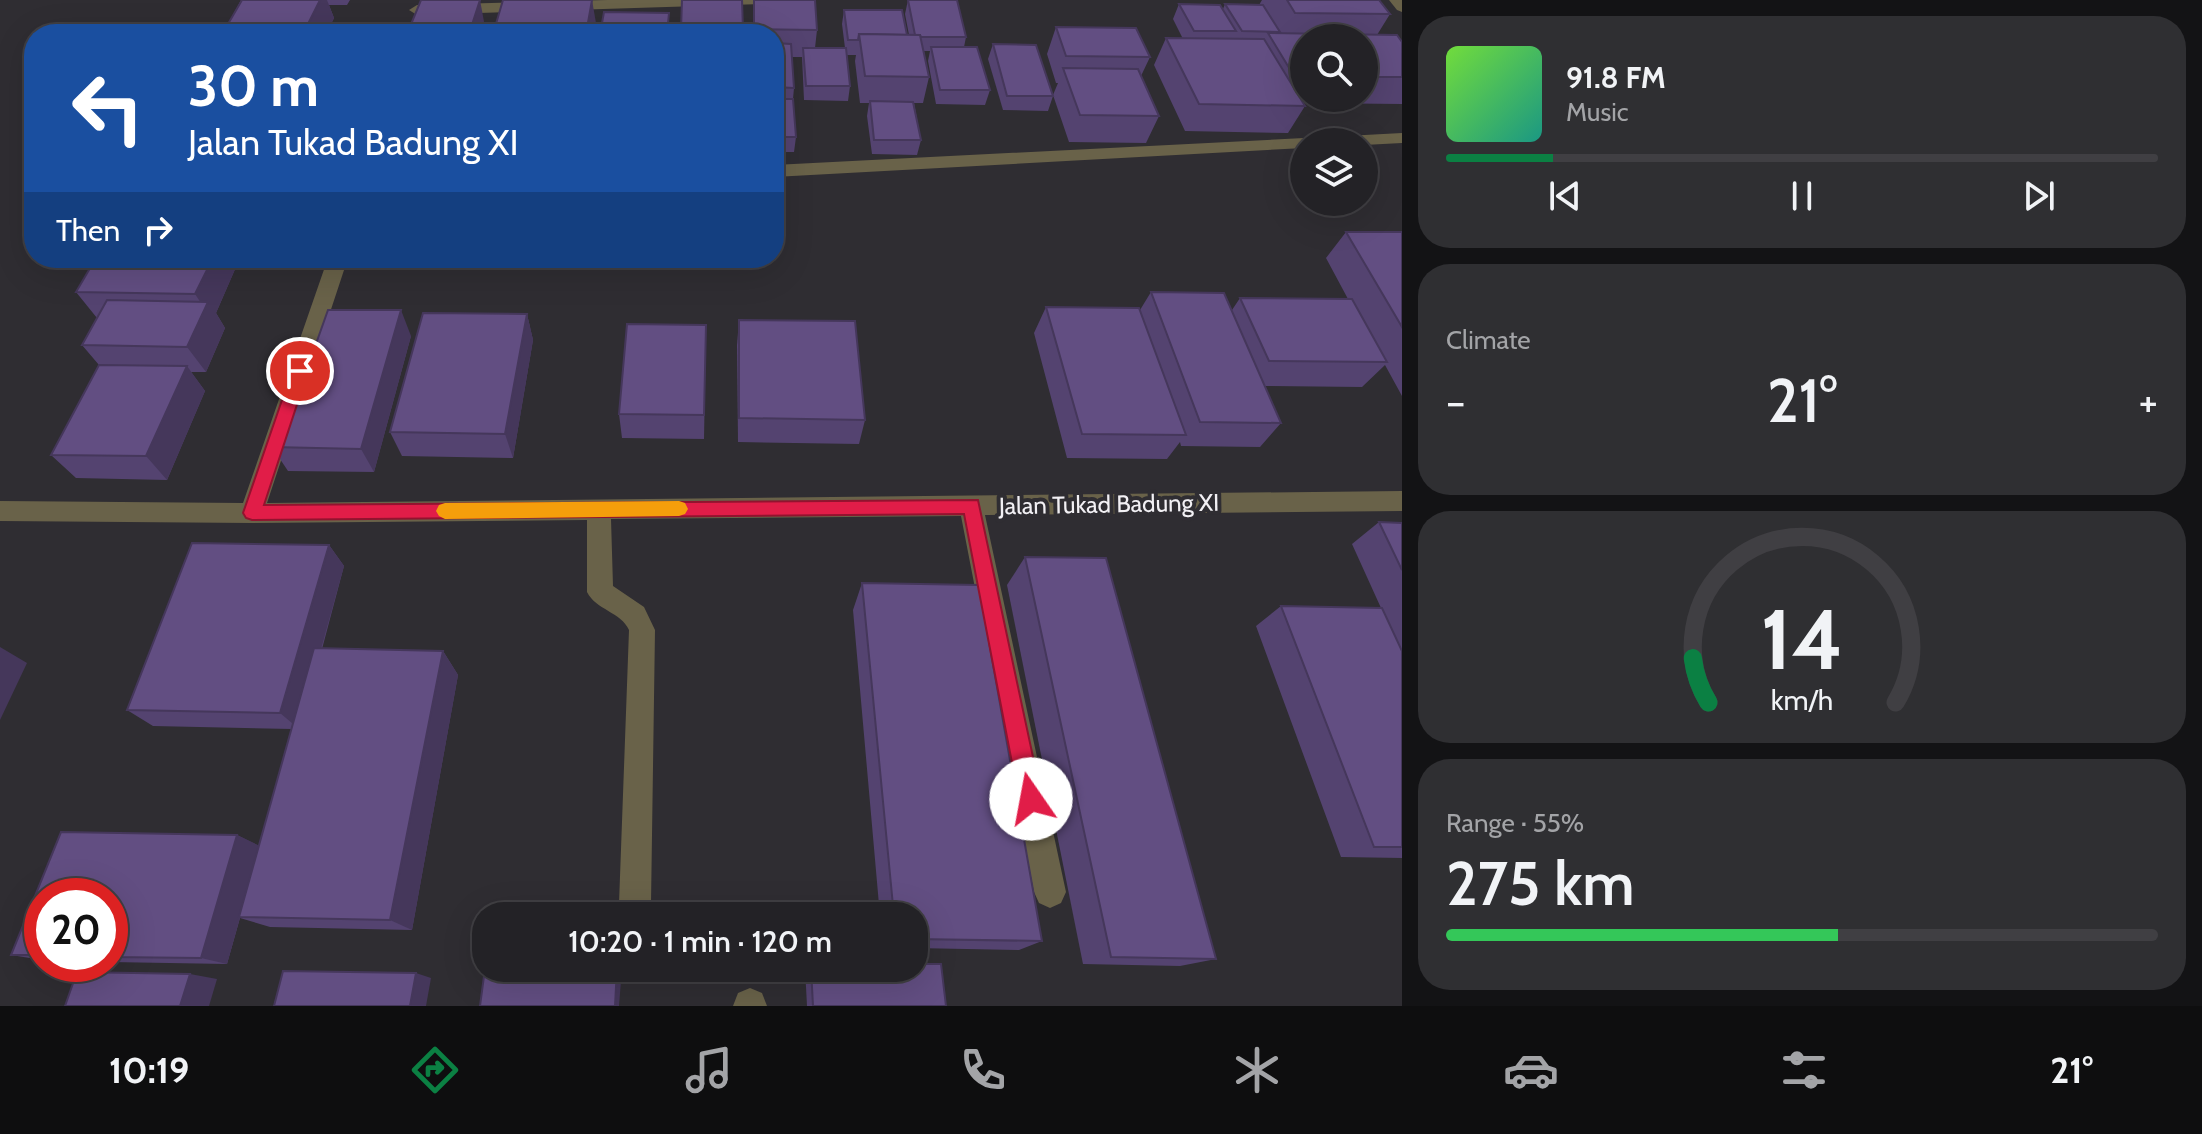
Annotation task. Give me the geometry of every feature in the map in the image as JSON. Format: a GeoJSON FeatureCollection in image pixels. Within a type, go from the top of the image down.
{"type":"FeatureCollection","features":[{"type":"Feature","properties":{"kind":"street"},"geometry":{"type":"LineString","coordinates":[[416,11],[762,0]]}},
{"type":"Feature","properties":{"kind":"street"},"geometry":{"type":"LineString","coordinates":[[1396,0],[1402,7]]}},
{"type":"Feature","properties":{"kind":"street"},"geometry":{"type":"LineString","coordinates":[[1378,139],[1402,138]]}},
{"type":"Feature","properties":{"kind":"street"},"geometry":{"type":"LineString","coordinates":[[784,170],[1290,144]]}},
{"type":"Feature","properties":{"kind":"street"},"geometry":{"type":"LineString","coordinates":[[252,513],[335,268]]}},
{"type":"Feature","properties":{"kind":"street","name":"Jalan Tukad Badung XI"},"geometry":{"type":"LineString","coordinates":[[0,511],[252,513],[1402,501]]}},
{"type":"Feature","properties":{"kind":"street"},"geometry":{"type":"LineString","coordinates":[[971,506],[1050,892]]}},
{"type":"Feature","properties":{"kind":"street"},"geometry":{"type":"LineString","coordinates":[[599,509],[600,592],[635,615],[642,630],[635,902]]}},
{"type":"Feature","properties":{"kind":"building"},"geometry":{"type":"Polygon","coordinates":[[[242,0],[320,0],[308,24],[228,24],[242,0]]]}},
{"type":"Feature","properties":{"kind":"building"},"geometry":{"type":"Polygon","coordinates":[[[421,0],[480,0],[472,24],[411,24],[421,0]]]}},
{"type":"Feature","properties":{"kind":"building"},"geometry":{"type":"Polygon","coordinates":[[[503,0],[592,0],[588,24],[496,24],[503,0]]]}},
{"type":"Feature","properties":{"kind":"building"},"geometry":{"type":"Polygon","coordinates":[[[682,0],[742,0],[743,24],[681,24],[682,0]]]}},
{"type":"Feature","properties":{"kind":"building"},"geometry":{"type":"Polygon","coordinates":[[[754,0],[815,0],[817,30],[784,29],[784,24],[754,24],[754,0]]]}},
{"type":"Feature","properties":{"kind":"building"},"geometry":{"type":"Polygon","coordinates":[[[908,0],[957,0],[966,37],[915,35],[908,0]]]}},
{"type":"Feature","properties":{"kind":"building"},"geometry":{"type":"Polygon","coordinates":[[[1287,0],[1379,0],[1390,14],[1295,13],[1287,0]]]}},
{"type":"Feature","properties":{"kind":"building"},"geometry":{"type":"Polygon","coordinates":[[[1179,4],[1220,5],[1236,31],[1194,31],[1179,4]]]}},
{"type":"Feature","properties":{"kind":"building"},"geometry":{"type":"Polygon","coordinates":[[[1225,4],[1263,5],[1280,32],[1242,31],[1225,4]]]}},
{"type":"Feature","properties":{"kind":"building"},"geometry":{"type":"Polygon","coordinates":[[[844,10],[902,10],[907,35],[859,34],[858,40],[848,40],[844,10]]]}},
{"type":"Feature","properties":{"kind":"building"},"geometry":{"type":"Polygon","coordinates":[[[604,12],[669,13],[668,24],[602,24],[604,12]]]}},
{"type":"Feature","properties":{"kind":"building"},"geometry":{"type":"Polygon","coordinates":[[[1056,27],[1136,28],[1150,57],[1066,56],[1056,27]]]}},
{"type":"Feature","properties":{"kind":"building"},"geometry":{"type":"Polygon","coordinates":[[[1268,33],[1290,33],[1290,69],[1268,33]]]}},
{"type":"Feature","properties":{"kind":"building"},"geometry":{"type":"Polygon","coordinates":[[[859,34],[920,35],[929,77],[865,76],[859,34]]]}},
{"type":"Feature","properties":{"kind":"building"},"geometry":{"type":"Polygon","coordinates":[[[1378,35],[1397,35],[1402,42],[1402,77],[1378,77],[1378,35]]]}},
{"type":"Feature","properties":{"kind":"building"},"geometry":{"type":"Polygon","coordinates":[[[1166,38],[1264,39],[1290,81],[1290,106],[1199,104],[1166,38]]]}},
{"type":"Feature","properties":{"kind":"building"},"geometry":{"type":"Polygon","coordinates":[[[784,44],[791,44],[794,88],[784,88],[784,44]]]}},
{"type":"Feature","properties":{"kind":"building"},"geometry":{"type":"Polygon","coordinates":[[[993,44],[1036,45],[1053,96],[1007,96],[993,44]]]}},
{"type":"Feature","properties":{"kind":"building"},"geometry":{"type":"Polygon","coordinates":[[[931,47],[977,47],[990,90],[940,90],[931,47]]]}},
{"type":"Feature","properties":{"kind":"building"},"geometry":{"type":"Polygon","coordinates":[[[803,48],[846,48],[850,86],[806,86],[803,48]]]}},
{"type":"Feature","properties":{"kind":"building"},"geometry":{"type":"Polygon","coordinates":[[[1063,68],[1138,69],[1159,116],[1080,115],[1063,68]]]}},
{"type":"Feature","properties":{"kind":"building"},"geometry":{"type":"Polygon","coordinates":[[[784,99],[793,99],[796,137],[784,137],[784,99]]]}},
{"type":"Feature","properties":{"kind":"building"},"geometry":{"type":"Polygon","coordinates":[[[870,101],[913,102],[921,140],[874,140],[870,101]]]}},
{"type":"Feature","properties":{"kind":"building"},"geometry":{"type":"Polygon","coordinates":[[[1346,232],[1402,232],[1402,327],[1346,232]]]}},
{"type":"Feature","properties":{"kind":"building"},"geometry":{"type":"Polygon","coordinates":[[[90,268],[208,268],[195,294],[76,292],[90,268]]]}},
{"type":"Feature","properties":{"kind":"building"},"geometry":{"type":"Polygon","coordinates":[[[1151,292],[1224,293],[1281,423],[1200,422],[1151,292]]]}},
{"type":"Feature","properties":{"kind":"building"},"geometry":{"type":"Polygon","coordinates":[[[1240,298],[1352,299],[1387,362],[1269,361],[1240,298]]]}},
{"type":"Feature","properties":{"kind":"building"},"geometry":{"type":"Polygon","coordinates":[[[107,300],[208,302],[187,347],[82,345],[107,300]]]}},
{"type":"Feature","properties":{"kind":"building"},"geometry":{"type":"Polygon","coordinates":[[[1046,307],[1139,308],[1186,435],[1082,434],[1046,307]]]}},
{"type":"Feature","properties":{"kind":"building"},"geometry":{"type":"Polygon","coordinates":[[[328,310],[401,310],[361,449],[272,447],[299,372],[306,372],[328,310]]]}},
{"type":"Feature","properties":{"kind":"building"},"geometry":{"type":"Polygon","coordinates":[[[423,313],[527,314],[505,434],[390,432],[423,313]]]}},
{"type":"Feature","properties":{"kind":"building"},"geometry":{"type":"Polygon","coordinates":[[[739,320],[855,321],[865,420],[739,418],[739,320]]]}},
{"type":"Feature","properties":{"kind":"building"},"geometry":{"type":"Polygon","coordinates":[[[627,324],[706,325],[704,415],[619,414],[627,324]]]}},
{"type":"Feature","properties":{"kind":"building"},"geometry":{"type":"Polygon","coordinates":[[[99,365],[187,366],[146,456],[51,455],[99,365]]]}},
{"type":"Feature","properties":{"kind":"building"},"geometry":{"type":"Polygon","coordinates":[[[1379,522],[1402,523],[1402,570],[1379,522]]]}},
{"type":"Feature","properties":{"kind":"building"},"geometry":{"type":"Polygon","coordinates":[[[192,543],[329,545],[280,713],[127,710],[192,543]]]}},
{"type":"Feature","properties":{"kind":"building"},"geometry":{"type":"Polygon","coordinates":[[[1025,557],[1106,558],[1216,959],[1111,957],[1025,557]]]}},
{"type":"Feature","properties":{"kind":"building"},"geometry":{"type":"Polygon","coordinates":[[[862,583],[979,585],[1042,941],[928,939],[928,902],[893,902],[862,583]]]}},
{"type":"Feature","properties":{"kind":"building"},"geometry":{"type":"Polygon","coordinates":[[[1281,606],[1382,608],[1402,651],[1402,847],[1374,847],[1281,606]]]}},
{"type":"Feature","properties":{"kind":"building"},"geometry":{"type":"Polygon","coordinates":[[[314,648],[443,651],[390,920],[239,917],[314,648]]]}},
{"type":"Feature","properties":{"kind":"building"},"geometry":{"type":"Polygon","coordinates":[[[61,832],[237,835],[201,958],[128,957],[128,878],[42,878],[61,832]]]}},
{"type":"Feature","properties":{"kind":"building"},"geometry":{"type":"Polygon","coordinates":[[[24,923],[24,955],[11,955],[24,923]]]}},
{"type":"Feature","properties":{"kind":"building"},"geometry":{"type":"Polygon","coordinates":[[[928,964],[941,964],[946,1006],[813,1006],[812,982],[928,982],[928,964]]]}},
{"type":"Feature","properties":{"kind":"building"},"geometry":{"type":"Polygon","coordinates":[[[283,971],[416,973],[410,1006],[274,1006],[283,971]]]}},
{"type":"Feature","properties":{"kind":"building"},"geometry":{"type":"Polygon","coordinates":[[[128,973],[190,974],[180,1006],[65,1006],[73,982],[128,982],[128,973]]]}},
{"type":"Feature","properties":{"kind":"building"},"geometry":{"type":"Polygon","coordinates":[[[483,982],[616,982],[615,1006],[480,1006],[483,982]]]}},
{"type":"Feature","properties":{"kind":"slow traffic"},"geometry":{"type":"LineString","coordinates":[[445,511],[679,509]]}},
{"type":"Feature","properties":{"kind":"route"},"geometry":{"type":"LineString","coordinates":[[300,371],[252,513],[971,506],[1031,799]]}}]}
